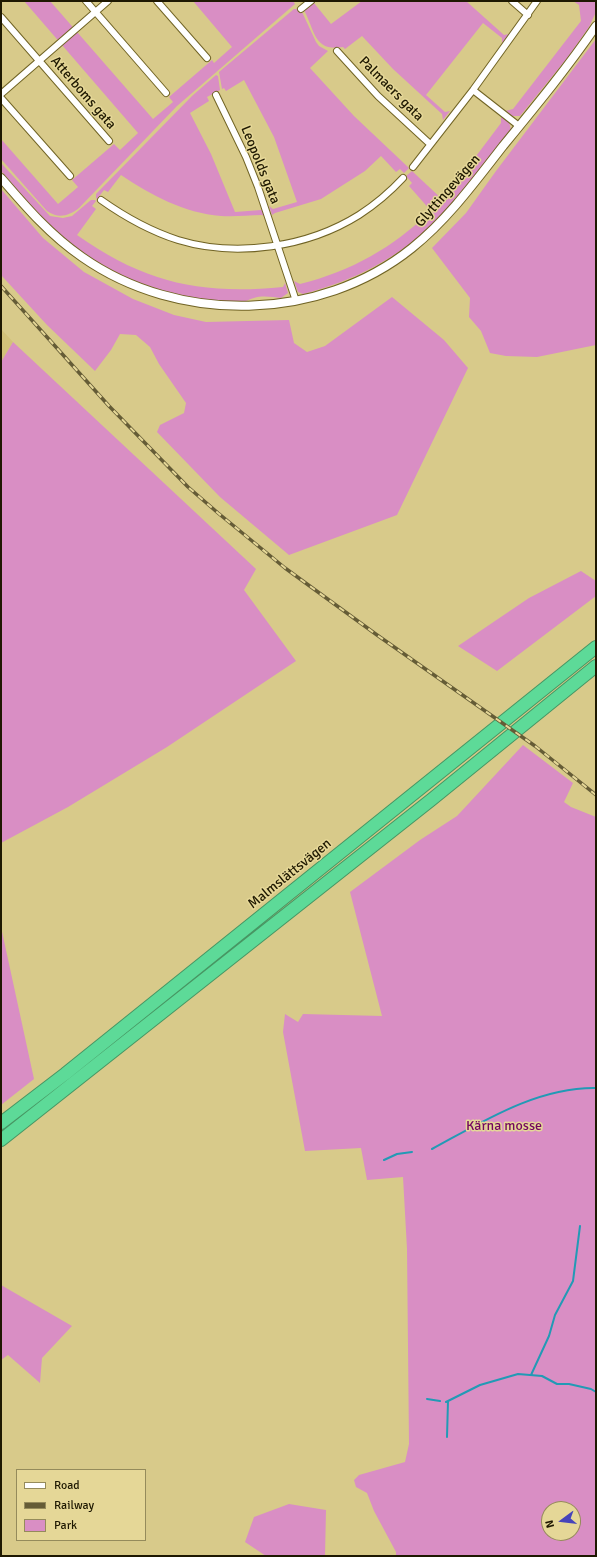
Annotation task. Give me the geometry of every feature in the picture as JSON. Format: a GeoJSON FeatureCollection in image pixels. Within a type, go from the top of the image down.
{"type":"FeatureCollection","features":[{"type":"Feature","properties":{"kind":"highway","name":"Malmslättsvägen"},"geometry":{"type":"LineString","coordinates":[[1,1123],[174,987],[596,647]]}},
{"type":"Feature","properties":{"kind":"highway","name":"Malmslättsvägen"},"geometry":{"type":"LineString","coordinates":[[1,1140],[425,805],[596,666]]}},
{"type":"Feature","properties":{"kind":"street"},"geometry":{"type":"LineString","coordinates":[[86,1],[166,93]]}},
{"type":"Feature","properties":{"kind":"street","name":"Atterboms gata"},"geometry":{"type":"LineString","coordinates":[[1,94],[108,1]]}},
{"type":"Feature","properties":{"kind":"street"},"geometry":{"type":"LineString","coordinates":[[157,1],[207,58]]}},
{"type":"Feature","properties":{"kind":"street"},"geometry":{"type":"LineString","coordinates":[[301,9],[311,1]]}},
{"type":"Feature","properties":{"kind":"street"},"geometry":{"type":"LineString","coordinates":[[512,1],[528,15]]}},
{"type":"Feature","properties":{"kind":"street"},"geometry":{"type":"LineString","coordinates":[[413,167],[473,90],[537,1]]}},
{"type":"Feature","properties":{"kind":"street","name":"Atterboms gata"},"geometry":{"type":"LineString","coordinates":[[1,17],[109,141]]}},
{"type":"Feature","properties":{"kind":"street","name":"Glyttingevägen"},"geometry":{"type":"LineString","coordinates":[[1,178],[45,226],[67,246],[100,268],[142,288],[169,297],[226,306],[268,305],[296,301],[324,294],[366,277],[397,259],[412,248],[442,221],[519,126],[596,26]]}},
{"type":"Feature","properties":{"kind":"street","name":"Palmaers gata"},"geometry":{"type":"LineString","coordinates":[[337,52],[378,96],[430,144]]}},
{"type":"Feature","properties":{"kind":"street"},"geometry":{"type":"LineString","coordinates":[[473,90],[519,126]]}},
{"type":"Feature","properties":{"kind":"street","name":"Leopolds gata"},"geometry":{"type":"LineString","coordinates":[[216,95],[248,163],[278,245],[296,301]]}},
{"type":"Feature","properties":{"kind":"street"},"geometry":{"type":"LineString","coordinates":[[1,98],[70,176]]}},
{"type":"Feature","properties":{"kind":"street"},"geometry":{"type":"LineString","coordinates":[[101,200],[121,214],[180,240],[208,246],[230,248],[278,245],[307,238],[340,226],[376,203],[403,178]]}},
{"type":"Feature","properties":{"kind":"shaded area"},"geometry":{"type":"Polygon","coordinates":[[[1,329],[13,342],[1,362],[1,329]]]}},
{"type":"Feature","properties":{"kind":"green space"},"geometry":{"type":"Polygon","coordinates":[[[24,1],[50,1],[153,119],[173,102],[169,97],[212,60],[214,63],[232,47],[193,1],[293,1],[295,4],[177,106],[79,208],[67,215],[59,216],[47,211],[1,159],[1,139],[58,204],[78,187],[72,180],[114,144],[120,150],[138,133],[24,1]]]}},
{"type":"Feature","properties":{"kind":"green space"},"geometry":{"type":"Polygon","coordinates":[[[362,1],[466,1],[504,35],[509,34],[502,43],[502,38],[483,23],[426,95],[445,112],[450,111],[443,120],[442,114],[393,69],[362,36],[345,49],[343,47],[333,48],[326,46],[317,38],[304,10],[314,3],[331,24],[362,1]]]}},
{"type":"Feature","properties":{"kind":"green space"},"geometry":{"type":"Polygon","coordinates":[[[573,1],[595,1],[596,12],[589,27],[568,57],[520,116],[512,116],[505,111],[513,109],[581,21],[579,5],[573,1]]]}},
{"type":"Feature","properties":{"kind":"green space"},"geometry":{"type":"Polygon","coordinates":[[[294,9],[300,9],[316,42],[319,46],[328,51],[310,68],[354,116],[409,168],[404,173],[400,169],[396,172],[381,156],[365,171],[321,199],[272,215],[269,206],[273,209],[297,202],[274,137],[244,80],[226,91],[224,88],[222,89],[219,72],[294,9]]]}},
{"type":"Feature","properties":{"kind":"green space"},"geometry":{"type":"Polygon","coordinates":[[[596,39],[596,345],[537,357],[506,356],[490,353],[481,331],[469,317],[470,298],[432,248],[466,213],[596,39]]]}},
{"type":"Feature","properties":{"kind":"green space"},"geometry":{"type":"Polygon","coordinates":[[[216,75],[218,76],[220,90],[207,97],[209,101],[190,113],[211,154],[235,212],[261,210],[263,207],[266,217],[262,215],[221,216],[194,211],[168,202],[121,175],[108,192],[104,190],[97,199],[96,194],[192,96],[216,75]]]}},
{"type":"Feature","properties":{"kind":"green space"},"geometry":{"type":"Polygon","coordinates":[[[501,116],[509,122],[511,130],[457,198],[423,233],[392,256],[358,275],[322,289],[303,294],[298,292],[294,281],[300,284],[319,279],[354,265],[386,247],[431,211],[409,186],[412,183],[406,176],[412,171],[443,200],[501,123],[501,116]]]}},
{"type":"Feature","properties":{"kind":"green space"},"geometry":{"type":"Polygon","coordinates":[[[1,163],[50,216],[63,218],[72,216],[91,200],[95,200],[96,201],[92,206],[96,209],[77,235],[102,251],[150,275],[200,287],[226,289],[283,287],[285,283],[288,293],[281,298],[268,296],[252,298],[242,302],[224,302],[187,297],[167,292],[128,278],[92,259],[51,227],[1,171],[1,163]]]}},
{"type":"Feature","properties":{"kind":"green space"},"geometry":{"type":"Polygon","coordinates":[[[1,189],[43,238],[84,272],[133,299],[174,315],[206,322],[289,320],[294,343],[307,352],[325,346],[392,297],[444,340],[468,368],[397,515],[289,555],[220,497],[157,432],[160,425],[184,413],[186,403],[159,364],[150,347],[136,335],[120,334],[111,350],[95,371],[47,325],[1,275],[1,189]]]}},
{"type":"Feature","properties":{"kind":"green space"},"geometry":{"type":"Polygon","coordinates":[[[13,342],[256,569],[244,590],[296,661],[167,747],[68,807],[1,843],[1,362],[13,342]]]}},
{"type":"Feature","properties":{"kind":"green space"},"geometry":{"type":"Polygon","coordinates":[[[581,571],[596,581],[596,596],[497,671],[458,646],[529,598],[581,571]]]}},
{"type":"Feature","properties":{"kind":"green space","name":"Kärna mosse"},"geometry":{"type":"Polygon","coordinates":[[[523,745],[573,783],[564,802],[571,807],[596,817],[596,1556],[396,1556],[396,1552],[374,1511],[367,1493],[356,1487],[354,1480],[359,1475],[405,1462],[409,1444],[407,1249],[403,1177],[367,1180],[361,1148],[305,1151],[283,1032],[285,1014],[298,1022],[303,1014],[382,1016],[350,892],[420,840],[457,816],[523,745]]]}},
{"type":"Feature","properties":{"kind":"green space"},"geometry":{"type":"Polygon","coordinates":[[[1,927],[34,1079],[1,1105],[1,927]]]}},
{"type":"Feature","properties":{"kind":"green space"},"geometry":{"type":"Polygon","coordinates":[[[1,1285],[72,1326],[42,1358],[40,1383],[8,1355],[1,1360],[1,1285]]]}},
{"type":"Feature","properties":{"kind":"green space"},"geometry":{"type":"Polygon","coordinates":[[[289,1504],[326,1510],[325,1556],[266,1556],[245,1542],[254,1517],[289,1504]]]}},
{"type":"Feature","properties":{"kind":"waterway"},"geometry":{"type":"LineString","coordinates":[[432,1149],[490,1118],[531,1100],[553,1093],[574,1089],[596,1088]]}},
{"type":"Feature","properties":{"kind":"waterway"},"geometry":{"type":"LineString","coordinates":[[384,1160],[397,1154],[412,1152]]}},
{"type":"Feature","properties":{"kind":"waterway"},"geometry":{"type":"LineString","coordinates":[[531,1375],[549,1336],[555,1315],[573,1281],[580,1226]]}},
{"type":"Feature","properties":{"kind":"waterway"},"geometry":{"type":"LineString","coordinates":[[446,1402],[480,1385],[518,1374],[542,1376],[557,1384],[569,1384],[591,1389],[596,1392]]}},
{"type":"Feature","properties":{"kind":"waterway"},"geometry":{"type":"LineString","coordinates":[[427,1399],[440,1401]]}},
{"type":"Feature","properties":{"kind":"waterway"},"geometry":{"type":"LineString","coordinates":[[447,1437],[448,1401]]}},
{"type":"Feature","properties":{"kind":"railway"},"geometry":{"type":"LineString","coordinates":[[1,286],[109,406],[188,487],[218,513],[285,568],[377,635],[535,746],[596,795]]}}]}
